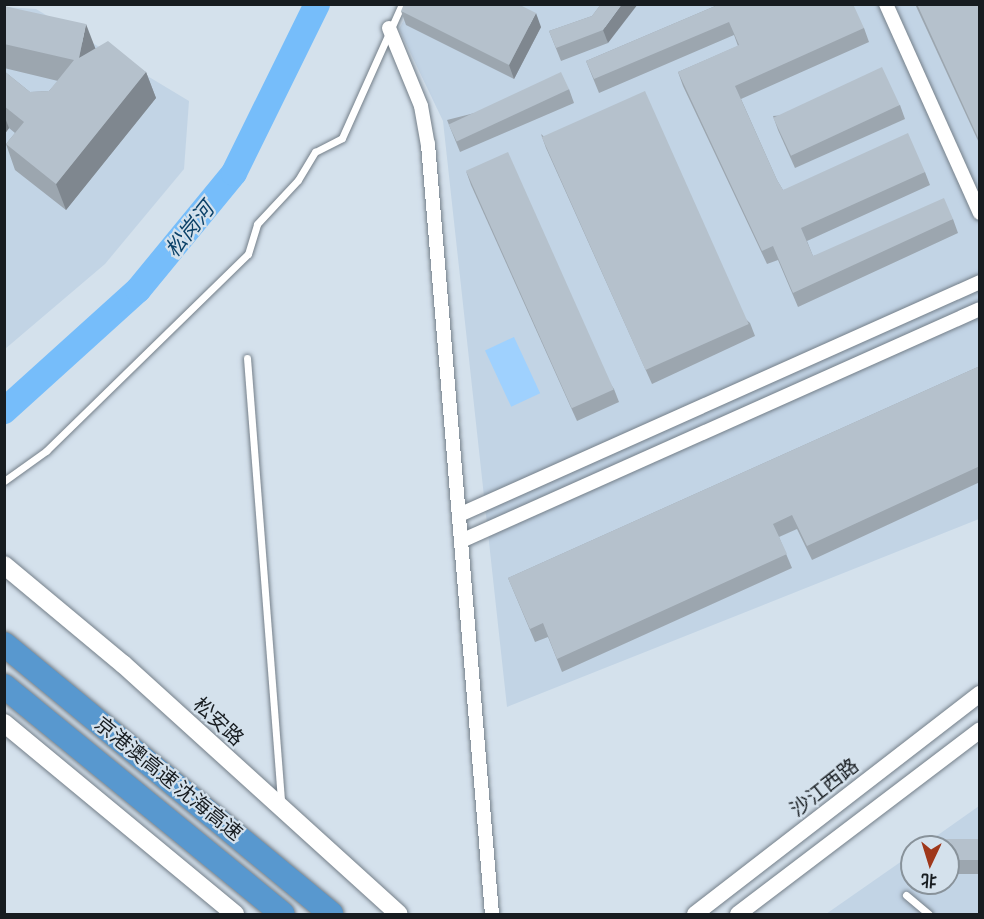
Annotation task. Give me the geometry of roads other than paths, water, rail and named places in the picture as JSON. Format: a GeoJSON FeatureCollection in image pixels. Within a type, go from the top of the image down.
{"type":"FeatureCollection","features":[{"type":"Feature","properties":{"kind":"highway","name":"京港澳高速 沈海高速"},"geometry":{"type":"LineString","coordinates":[[4,644],[331,915]]}},
{"type":"Feature","properties":{"kind":"highway","name":"京港澳高速 沈海高速"},"geometry":{"type":"LineString","coordinates":[[4,686],[283,915]]}},
{"type":"Feature","properties":{"kind":"main road","name":"松安路"},"geometry":{"type":"LineString","coordinates":[[8,568],[399,915]]}},
{"type":"Feature","properties":{"kind":"main road"},"geometry":{"type":"LineString","coordinates":[[5,724],[235,915]]}},
{"type":"Feature","properties":{"kind":"street"},"geometry":{"type":"LineString","coordinates":[[886,4],[980,213]]}},
{"type":"Feature","properties":{"kind":"street"},"geometry":{"type":"LineString","coordinates":[[389,28],[421,106],[428,144],[490,911]]}},
{"type":"Feature","properties":{"kind":"street"},"geometry":{"type":"LineString","coordinates":[[459,515],[980,282]]}},
{"type":"Feature","properties":{"kind":"street"},"geometry":{"type":"LineString","coordinates":[[461,542],[980,309]]}},
{"type":"Feature","properties":{"kind":"street","name":"沙江西路"},"geometry":{"type":"LineString","coordinates":[[695,915],[980,694]]}},
{"type":"Feature","properties":{"kind":"street"},"geometry":{"type":"LineString","coordinates":[[738,915],[980,730]]}},
{"type":"Feature","properties":{"kind":"lane"},"geometry":{"type":"LineString","coordinates":[[4,481],[46,451],[248,254],[257,224],[298,180],[315,152],[342,138],[389,28],[402,4]]}},
{"type":"Feature","properties":{"kind":"lane"},"geometry":{"type":"LineString","coordinates":[[247,358],[281,809]]}},
{"type":"Feature","properties":{"kind":"lane"},"geometry":{"type":"LineString","coordinates":[[906,895],[929,915]]}},
{"type":"Feature","properties":{"kind":"waterway","name":"松岗河"},"geometry":{"type":"LineString","coordinates":[[4,411],[138,290],[234,173],[317,4]]}}]}
